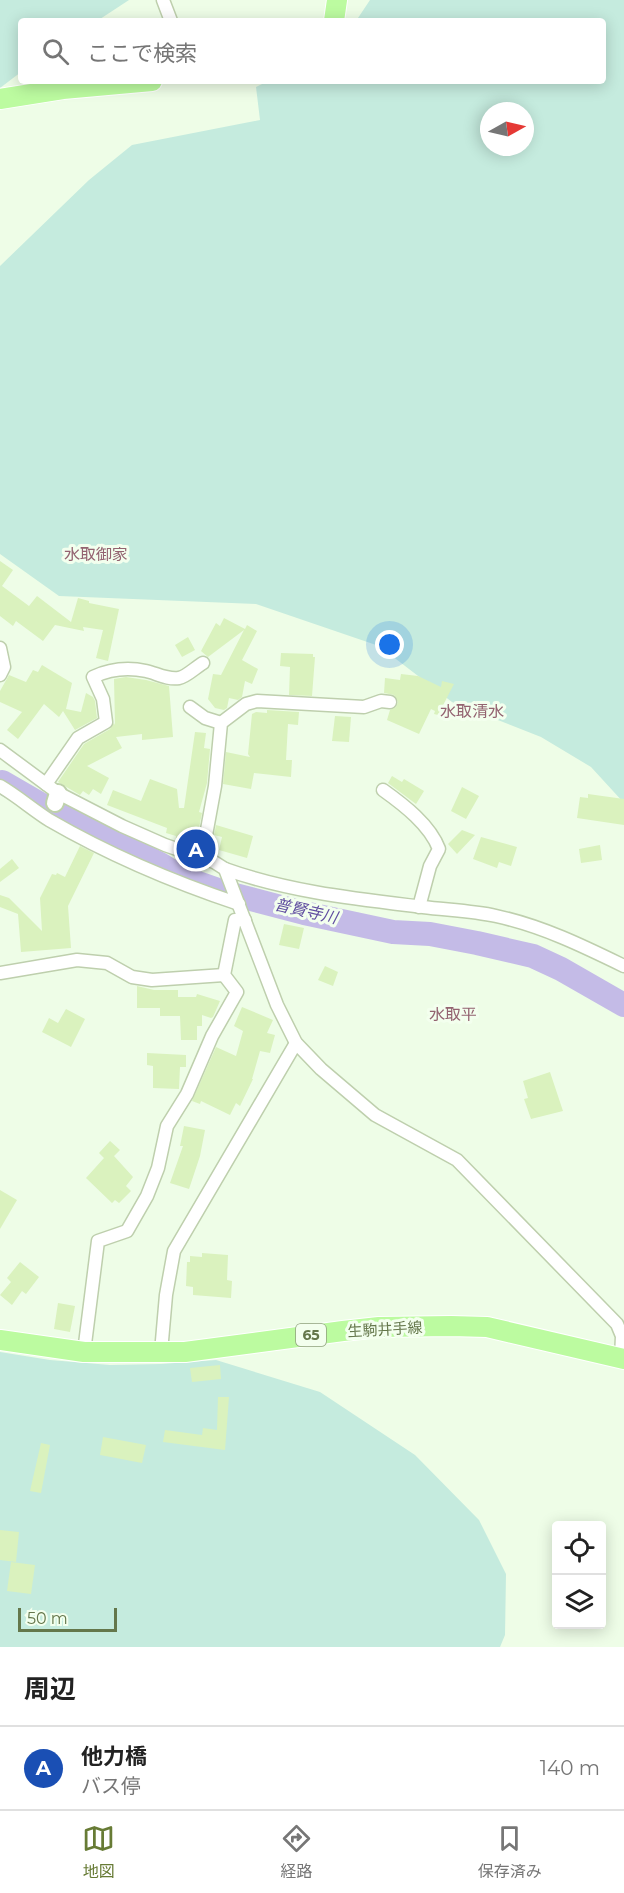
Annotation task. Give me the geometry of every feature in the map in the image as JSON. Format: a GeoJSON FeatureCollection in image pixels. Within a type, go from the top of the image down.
{"type":"FeatureCollection","features":[{"type":"Feature","properties":{"kind":"main road"},"geometry":{"type":"LineString","coordinates":[[334,18],[337,0]]}},
{"type":"Feature","properties":{"kind":"main road"},"geometry":{"type":"LineString","coordinates":[[0,99],[63,89],[119,84]]}},
{"type":"Feature","properties":{"kind":"main road","name":"生駒井手線"},"geometry":{"type":"LineString","coordinates":[[0,1340],[84,1352],[185,1352],[367,1329],[487,1327],[622,1358]]}},
{"type":"Feature","properties":{"kind":"street"},"geometry":{"type":"LineString","coordinates":[[163,0],[170,18]]}},
{"type":"Feature","properties":{"kind":"street"},"geometry":{"type":"LineString","coordinates":[[0,648],[4,667],[0,675]]}},
{"type":"Feature","properties":{"kind":"street"},"geometry":{"type":"LineString","coordinates":[[53,793],[78,738],[106,722],[103,699],[93,676],[106,671],[126,669],[180,678],[203,663]]}},
{"type":"Feature","properties":{"kind":"street"},"geometry":{"type":"LineString","coordinates":[[202,857],[215,786],[221,723],[246,704],[257,701],[364,707],[381,701],[390,702]]}},
{"type":"Feature","properties":{"kind":"street"},"geometry":{"type":"LineString","coordinates":[[190,707],[205,718],[221,723]]}},
{"type":"Feature","properties":{"kind":"street"},"geometry":{"type":"LineString","coordinates":[[0,750],[53,793],[165,845],[202,857],[244,876],[327,895],[494,916],[533,926],[574,941],[624,966]]}},
{"type":"Feature","properties":{"kind":"street"},"geometry":{"type":"LineString","coordinates":[[0,786],[48,819],[105,849],[213,895],[238,901]]}},
{"type":"Feature","properties":{"kind":"street"},"geometry":{"type":"LineString","coordinates":[[383,790],[403,805],[432,837],[439,849],[430,866],[419,906]]}},
{"type":"Feature","properties":{"kind":"street"},"geometry":{"type":"LineString","coordinates":[[225,869],[277,1005],[296,1043],[321,1070],[375,1115],[457,1160],[617,1324],[622,1336],[622,1358]]}},
{"type":"Feature","properties":{"kind":"street"},"geometry":{"type":"LineString","coordinates":[[84,1352],[98,1241],[127,1231],[147,1196],[158,1168],[167,1126],[187,1094],[212,1036],[237,992],[224,975],[235,920],[245,920]]}},
{"type":"Feature","properties":{"kind":"street"},"geometry":{"type":"LineString","coordinates":[[0,973],[77,960],[107,963],[132,976],[152,980],[224,975]]}},
{"type":"Feature","properties":{"kind":"street"},"geometry":{"type":"LineString","coordinates":[[161,1352],[166,1295],[174,1251],[296,1043]]}},
{"type":"Feature","properties":{"kind":"shaded area"},"geometry":{"type":"Polygon","coordinates":[[[0,0],[129,0],[102,18],[18,18],[18,74],[0,88],[0,0]]]}},
{"type":"Feature","properties":{"kind":"shaded area"},"geometry":{"type":"Polygon","coordinates":[[[370,0],[624,0],[624,803],[591,767],[541,737],[452,702],[379,646],[256,604],[59,596],[0,554],[0,266],[89,180],[132,145],[260,120],[256,87],[262,84],[606,84],[606,18],[358,18],[370,0]]]}},
{"type":"Feature","properties":{"kind":"shaded area"},"geometry":{"type":"Polygon","coordinates":[[[0,1352],[50,1360],[110,1365],[216,1360],[320,1392],[415,1455],[479,1520],[506,1574],[505,1635],[500,1647],[0,1647],[0,1352]]]}},
{"type":"Feature","properties":{"kind":"building"},"geometry":{"type":"Polygon","coordinates":[[[0,561],[13,570],[2,586],[29,606],[37,596],[71,622],[78,598],[89,601],[89,603],[119,609],[108,661],[96,658],[103,630],[83,627],[84,631],[55,625],[43,641],[16,621],[13,626],[0,616],[0,561]]]}},
{"type":"Feature","properties":{"kind":"building"},"geometry":{"type":"Polygon","coordinates":[[[224,618],[245,629],[247,625],[257,631],[242,660],[258,669],[252,684],[245,681],[242,697],[238,700],[229,698],[227,708],[224,710],[215,708],[208,699],[213,674],[221,675],[244,630],[208,657],[201,651],[216,623],[220,626],[224,618]]]}},
{"type":"Feature","properties":{"kind":"building"},"geometry":{"type":"Polygon","coordinates":[[[188,637],[195,650],[182,657],[175,645],[188,637]]]}},
{"type":"Feature","properties":{"kind":"building"},"geometry":{"type":"Polygon","coordinates":[[[281,653],[313,654],[315,657],[312,696],[289,695],[290,667],[280,666],[281,653]]]}},
{"type":"Feature","properties":{"kind":"building"},"geometry":{"type":"Polygon","coordinates":[[[42,665],[72,683],[66,709],[81,712],[86,693],[95,701],[97,718],[75,730],[63,711],[59,717],[44,704],[18,739],[7,730],[22,712],[0,702],[0,691],[9,675],[26,682],[33,670],[38,672],[42,665]]]}},
{"type":"Feature","properties":{"kind":"building"},"geometry":{"type":"Polygon","coordinates":[[[401,674],[418,676],[441,687],[442,681],[454,684],[438,715],[434,714],[435,711],[431,709],[419,734],[387,720],[390,710],[396,707],[398,702],[394,695],[384,693],[385,678],[400,680],[401,674]]]}},
{"type":"Feature","properties":{"kind":"building"},"geometry":{"type":"Polygon","coordinates":[[[126,677],[169,686],[173,737],[142,740],[142,734],[116,737],[122,748],[87,766],[109,778],[101,794],[93,789],[89,795],[83,791],[80,795],[58,782],[84,744],[110,729],[114,723],[115,725],[114,679],[126,677]]]}},
{"type":"Feature","properties":{"kind":"building"},"geometry":{"type":"Polygon","coordinates":[[[267,710],[299,712],[298,725],[288,724],[286,760],[292,760],[291,777],[254,773],[251,789],[223,784],[226,752],[250,757],[248,754],[252,714],[267,713],[267,710]]]}},
{"type":"Feature","properties":{"kind":"building"},"geometry":{"type":"Polygon","coordinates":[[[335,716],[351,717],[349,742],[332,741],[335,716]]]}},
{"type":"Feature","properties":{"kind":"building"},"geometry":{"type":"Polygon","coordinates":[[[195,732],[206,733],[204,748],[210,749],[207,783],[199,812],[202,813],[196,843],[176,838],[166,833],[167,828],[107,805],[113,790],[141,801],[150,779],[177,789],[179,808],[184,808],[195,732]]]}},
{"type":"Feature","properties":{"kind":"building"},"geometry":{"type":"Polygon","coordinates":[[[392,776],[402,782],[404,779],[424,791],[416,804],[388,783],[392,776]]]}},
{"type":"Feature","properties":{"kind":"building"},"geometry":{"type":"Polygon","coordinates":[[[462,787],[479,796],[466,819],[451,811],[462,787]]]}},
{"type":"Feature","properties":{"kind":"building"},"geometry":{"type":"Polygon","coordinates":[[[588,794],[624,799],[624,825],[577,818],[580,797],[588,798],[588,794]]]}},
{"type":"Feature","properties":{"kind":"building"},"geometry":{"type":"Polygon","coordinates":[[[216,825],[253,836],[247,858],[219,850],[222,837],[214,835],[216,825]]]}},
{"type":"Feature","properties":{"kind":"building"},"geometry":{"type":"Polygon","coordinates":[[[462,830],[475,835],[457,854],[448,844],[462,830]]]}},
{"type":"Feature","properties":{"kind":"building"},"geometry":{"type":"Polygon","coordinates":[[[481,837],[517,847],[511,866],[499,862],[497,868],[473,859],[481,837]]]}},
{"type":"Feature","properties":{"kind":"building"},"geometry":{"type":"Polygon","coordinates":[[[600,845],[602,860],[581,863],[579,849],[600,845]]]}},
{"type":"Feature","properties":{"kind":"building"},"geometry":{"type":"Polygon","coordinates":[[[80,846],[94,853],[68,906],[71,948],[21,952],[18,914],[0,907],[0,895],[9,898],[42,931],[40,898],[52,874],[57,873],[65,877],[80,846]]]}},
{"type":"Feature","properties":{"kind":"building"},"geometry":{"type":"Polygon","coordinates":[[[12,859],[19,868],[0,882],[0,869],[12,859]]]}},
{"type":"Feature","properties":{"kind":"building"},"geometry":{"type":"Polygon","coordinates":[[[284,924],[304,928],[299,949],[279,945],[284,924]]]}},
{"type":"Feature","properties":{"kind":"building"},"geometry":{"type":"Polygon","coordinates":[[[325,966],[338,972],[333,986],[318,980],[325,966]]]}},
{"type":"Feature","properties":{"kind":"building"},"geometry":{"type":"Polygon","coordinates":[[[137,986],[154,990],[178,990],[178,997],[196,997],[197,994],[220,1001],[213,1017],[202,1015],[202,1026],[197,1026],[197,1040],[181,1040],[180,1016],[160,1016],[160,1008],[137,1008],[137,986]]]}},
{"type":"Feature","properties":{"kind":"building"},"geometry":{"type":"Polygon","coordinates":[[[242,1007],[273,1020],[267,1033],[275,1035],[270,1053],[260,1051],[253,1079],[240,1106],[236,1103],[230,1115],[201,1101],[200,1104],[192,1101],[216,1047],[236,1056],[243,1031],[234,1026],[242,1007]]]}},
{"type":"Feature","properties":{"kind":"building"},"geometry":{"type":"Polygon","coordinates":[[[66,1009],[85,1019],[71,1047],[42,1032],[49,1018],[58,1023],[66,1009]]]}},
{"type":"Feature","properties":{"kind":"building"},"geometry":{"type":"Polygon","coordinates":[[[147,1053],[186,1055],[186,1067],[180,1067],[179,1089],[153,1088],[153,1066],[147,1065],[147,1053]]]}},
{"type":"Feature","properties":{"kind":"building"},"geometry":{"type":"Polygon","coordinates":[[[550,1072],[563,1111],[531,1119],[524,1099],[528,1098],[523,1081],[550,1072]]]}},
{"type":"Feature","properties":{"kind":"building"},"geometry":{"type":"Polygon","coordinates":[[[184,1126],[205,1130],[200,1156],[189,1189],[170,1183],[183,1146],[180,1146],[184,1126]]]}},
{"type":"Feature","properties":{"kind":"building"},"geometry":{"type":"Polygon","coordinates":[[[110,1141],[120,1150],[114,1156],[133,1177],[126,1186],[131,1191],[119,1203],[115,1200],[112,1203],[86,1178],[104,1158],[99,1153],[110,1141]]]}},
{"type":"Feature","properties":{"kind":"building"},"geometry":{"type":"Polygon","coordinates":[[[0,1190],[17,1200],[0,1229],[0,1190]]]}},
{"type":"Feature","properties":{"kind":"building"},"geometry":{"type":"Polygon","coordinates":[[[202,1253],[228,1255],[227,1280],[232,1281],[231,1298],[193,1295],[193,1287],[186,1286],[187,1262],[190,1262],[190,1256],[202,1257],[202,1253]]]}},
{"type":"Feature","properties":{"kind":"building"},"geometry":{"type":"Polygon","coordinates":[[[20,1262],[39,1277],[26,1294],[22,1291],[12,1305],[0,1295],[11,1282],[7,1278],[20,1262]]]}},
{"type":"Feature","properties":{"kind":"building"},"geometry":{"type":"Polygon","coordinates":[[[58,1303],[75,1306],[70,1332],[54,1329],[58,1303]]]}},
{"type":"Feature","properties":{"kind":"building"},"geometry":{"type":"Polygon","coordinates":[[[220,1365],[221,1379],[192,1382],[190,1368],[220,1365]]]}},
{"type":"Feature","properties":{"kind":"building"},"geometry":{"type":"Polygon","coordinates":[[[218,1397],[229,1397],[225,1450],[163,1442],[165,1430],[202,1435],[203,1428],[217,1430],[218,1397]]]}},
{"type":"Feature","properties":{"kind":"building"},"geometry":{"type":"Polygon","coordinates":[[[103,1437],[146,1445],[142,1463],[100,1455],[103,1437]]]}},
{"type":"Feature","properties":{"kind":"building"},"geometry":{"type":"Polygon","coordinates":[[[41,1443],[50,1445],[41,1493],[30,1491],[41,1443]]]}},
{"type":"Feature","properties":{"kind":"building"},"geometry":{"type":"Polygon","coordinates":[[[0,1530],[19,1532],[16,1562],[0,1560],[0,1530]]]}},
{"type":"Feature","properties":{"kind":"building"},"geometry":{"type":"Polygon","coordinates":[[[11,1562],[35,1565],[31,1594],[7,1591],[11,1562]]]}},
{"type":"Feature","properties":{"kind":"waterway","name":"普賢寺川"},"geometry":{"type":"LineString","coordinates":[[2,782],[47,808],[160,864],[181,877],[224,892],[304,913],[393,932],[430,934],[533,956],[561,969],[624,1005]]}},
{"type":"Feature","properties":{"kind":"place","name":"他力橋"},"geometry":{"type":"Point","coordinates":[196,849]}},
{"type":"Feature","properties":{"kind":"district","name":"水取御家"},"geometry":{"type":"Point","coordinates":[96,554]}},
{"type":"Feature","properties":{"kind":"district","name":"水取清水"},"geometry":{"type":"Point","coordinates":[472,711]}},
{"type":"Feature","properties":{"kind":"district","name":"水取平"},"geometry":{"type":"Point","coordinates":[453,1014]}}]}
